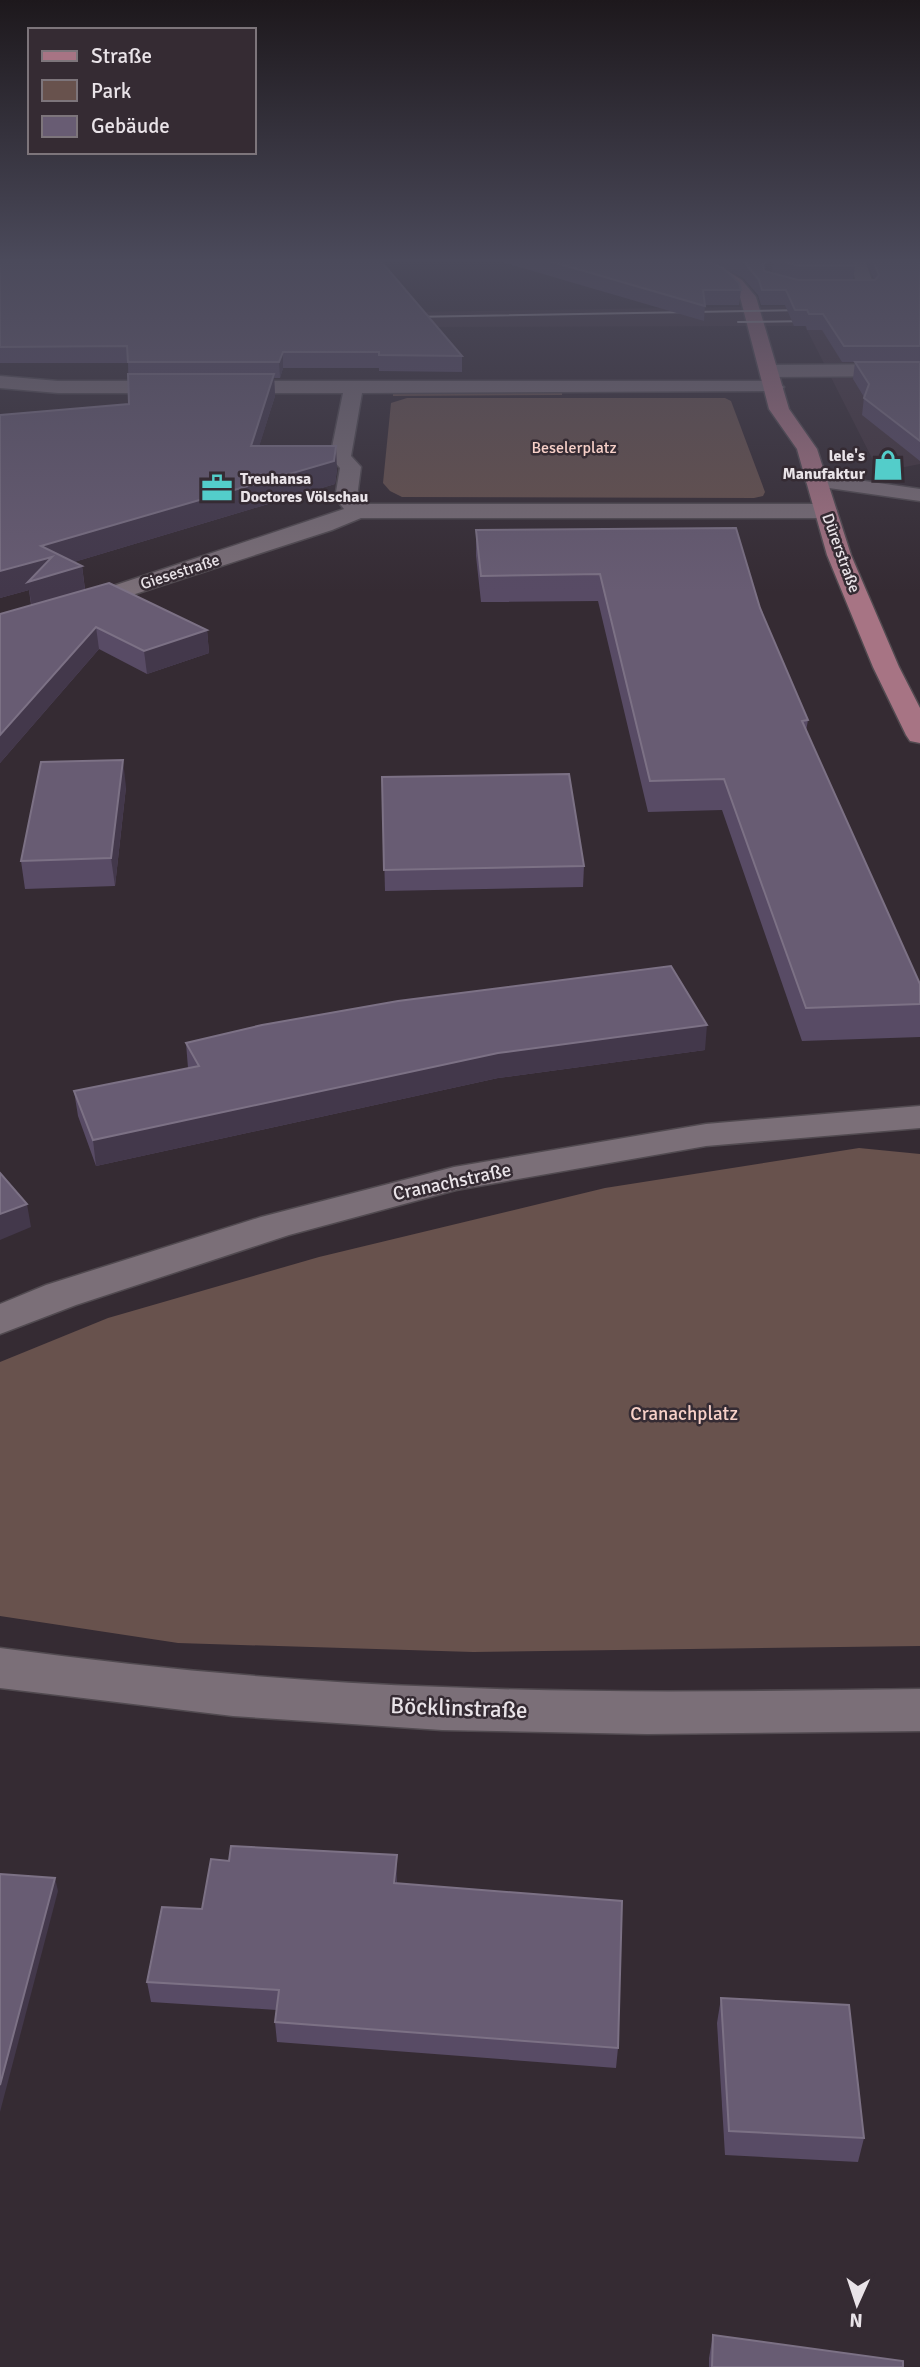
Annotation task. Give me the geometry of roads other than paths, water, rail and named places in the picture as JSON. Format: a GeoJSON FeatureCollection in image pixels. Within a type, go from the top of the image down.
{"type":"FeatureCollection","features":[{"type":"Feature","properties":{"kind":"main road","name":"Dürerstraße"},"geometry":{"type":"LineString","coordinates":[[769,370],[779,409],[807,449],[839,555],[881,654],[920,735]]}},
{"type":"Feature","properties":{"kind":"street"},"geometry":{"type":"LineString","coordinates":[[0,382],[58,387],[354,386],[771,379],[912,370]]}},
{"type":"Feature","properties":{"kind":"street"},"geometry":{"type":"LineString","coordinates":[[354,386],[340,457],[351,467],[346,498],[358,511],[826,511]]}},
{"type":"Feature","properties":{"kind":"street"},"geometry":{"type":"LineString","coordinates":[[0,396],[58,387]]}},
{"type":"Feature","properties":{"kind":"street"},"geometry":{"type":"LineString","coordinates":[[816,480],[920,495]]}},
{"type":"Feature","properties":{"kind":"street","name":"Giesestraße"},"geometry":{"type":"LineString","coordinates":[[0,626],[130,588],[324,525],[358,511]]}},
{"type":"Feature","properties":{"kind":"street","name":"Cranachstraße"},"geometry":{"type":"LineString","coordinates":[[0,1320],[61,1295],[275,1226],[454,1179],[706,1135],[920,1117]]}},
{"type":"Feature","properties":{"kind":"street","name":"Böcklinstraße"},"geometry":{"type":"LineString","coordinates":[[0,1668],[106,1683],[375,1705],[622,1713],[920,1710]]}},
{"type":"Feature","properties":{"kind":"place","name":"lele's Manufaktur"},"geometry":{"type":"Point","coordinates":[888,465]}},
{"type":"Feature","properties":{"kind":"place","name":"Treuhansa Doctores Völschau"},"geometry":{"type":"Point","coordinates":[217,488]}},
{"type":"Feature","properties":{"kind":"park label","name":"Beselerplatz"},"geometry":{"type":"Point","coordinates":[574,448]}},
{"type":"Feature","properties":{"kind":"park label","name":"Cranachplatz"},"geometry":{"type":"Point","coordinates":[684,1414]}}]}
